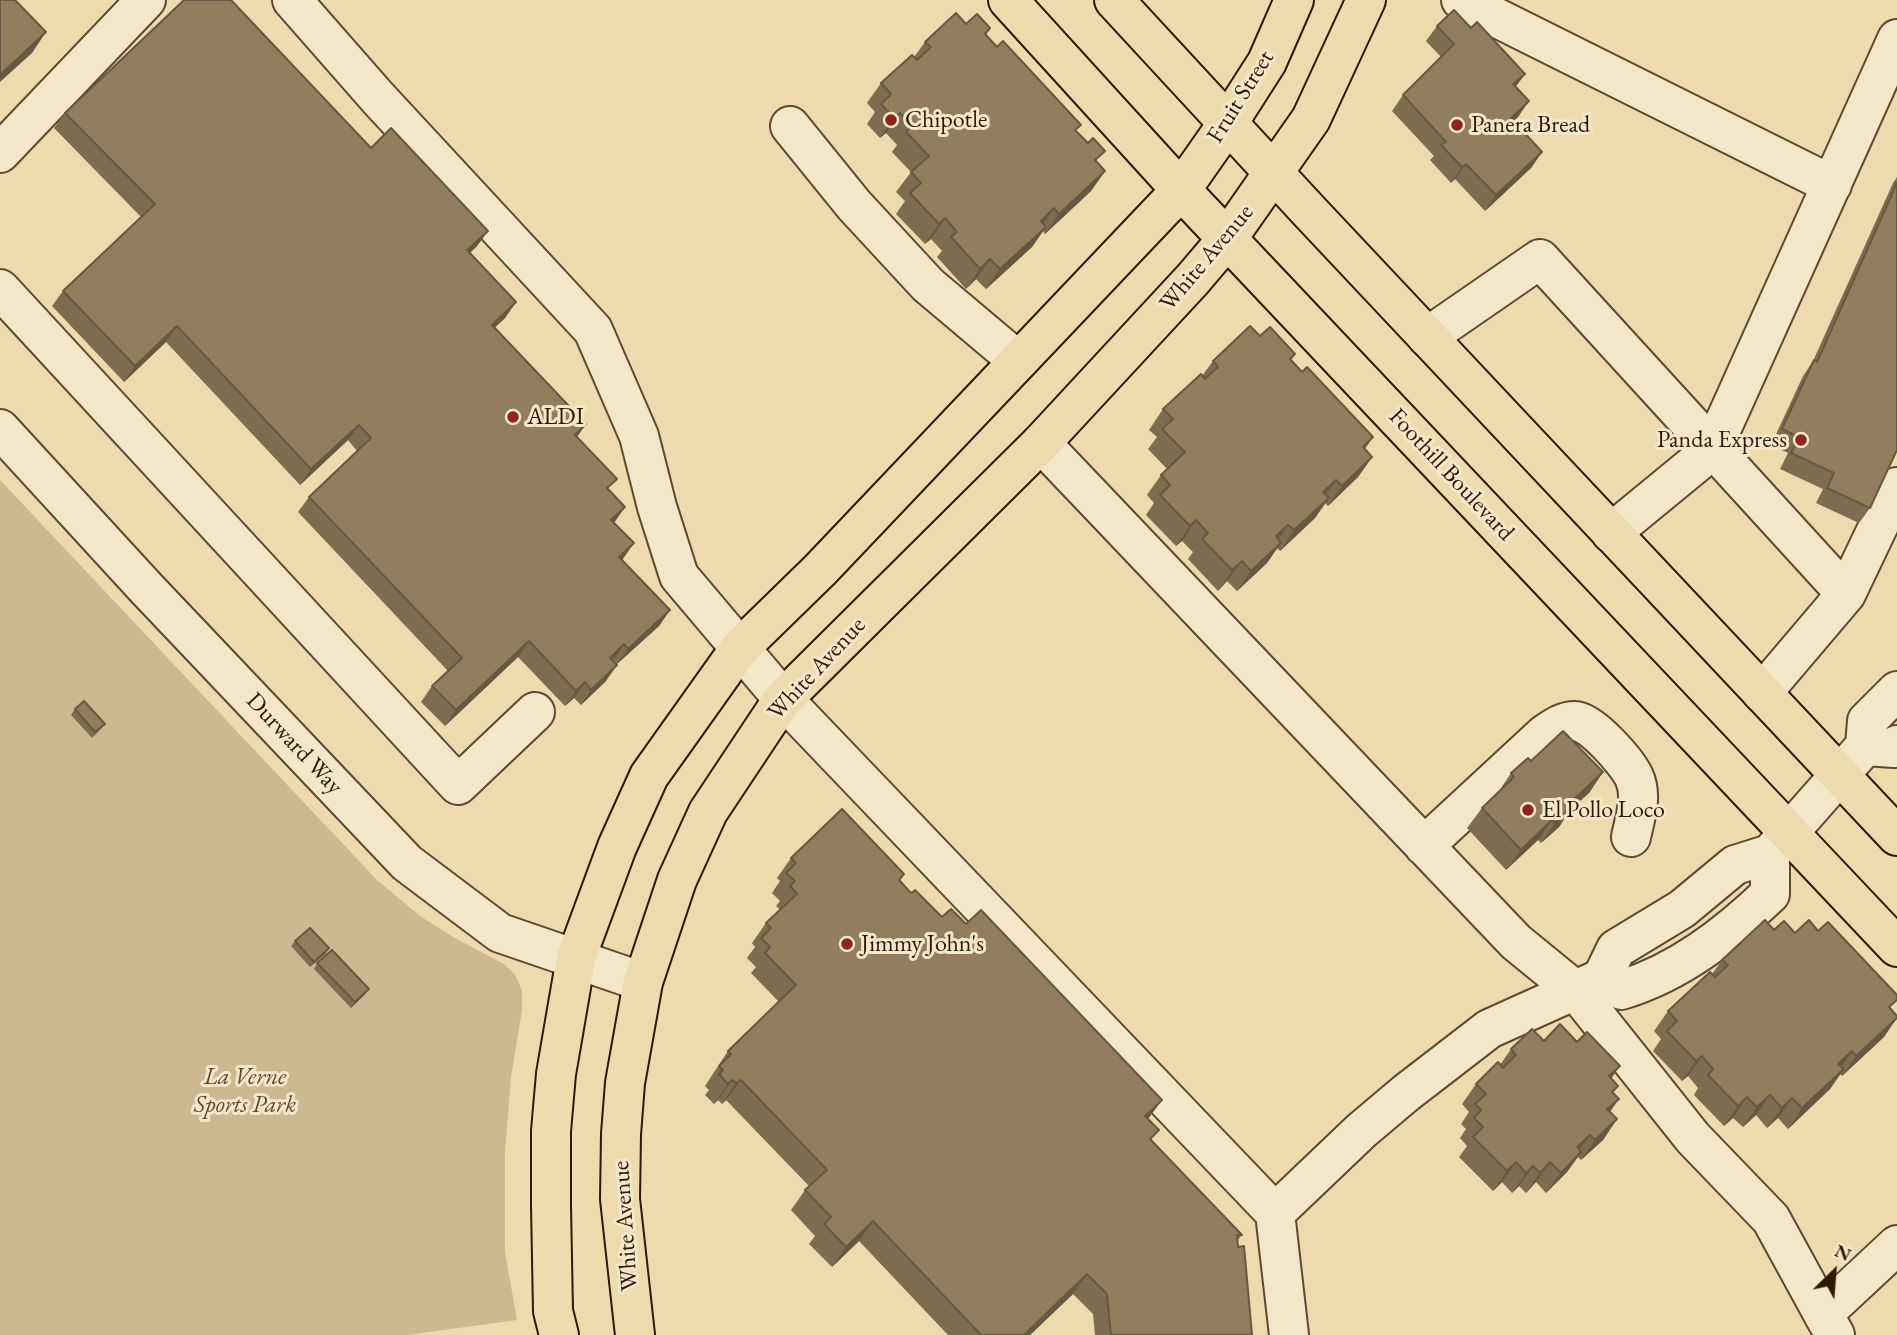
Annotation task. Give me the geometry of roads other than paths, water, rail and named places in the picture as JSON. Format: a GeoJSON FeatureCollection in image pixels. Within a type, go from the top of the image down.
{"type":"FeatureCollection","features":[{"type":"Feature","properties":{"kind":"main road","name":"Foothill Boulevard"},"geometry":{"type":"LineString","coordinates":[[1008,0],[1779,843],[1897,947]]}},
{"type":"Feature","properties":{"kind":"main road"},"geometry":{"type":"LineString","coordinates":[[1114,0],[1897,836]]}},
{"type":"Feature","properties":{"kind":"main road","name":"Fruit Street"},"geometry":{"type":"LineString","coordinates":[[1181,190],[1266,62],[1294,0]]}},
{"type":"Feature","properties":{"kind":"main road"},"geometry":{"type":"LineString","coordinates":[[1275,173],[1311,119],[1366,0]]}},
{"type":"Feature","properties":{"kind":"main road","name":"White Avenue"},"geometry":{"type":"LineString","coordinates":[[635,1335],[620,1199],[625,1083],[643,982],[677,880],[709,812],[783,699],[1041,443],[1193,279],[1227,239],[1275,173]]}},
{"type":"Feature","properties":{"kind":"main road"},"geometry":{"type":"LineString","coordinates":[[559,1335],[553,1311],[551,1131],[556,1074],[576,958],[617,847],[649,776],[740,648],[829,561],[1181,190]]}},
{"type":"Feature","properties":{"kind":"street"},"geometry":{"type":"LineString","coordinates":[[0,153],[146,0]]}},
{"type":"Feature","properties":{"kind":"street"},"geometry":{"type":"LineString","coordinates":[[292,0],[387,108],[593,330],[639,436],[657,507],[679,576],[783,699],[1275,1213],[1289,1335]]}},
{"type":"Feature","properties":{"kind":"street"},"geometry":{"type":"LineString","coordinates":[[1484,5],[1832,185]]}},
{"type":"Feature","properties":{"kind":"street"},"geometry":{"type":"LineString","coordinates":[[1611,533],[1713,450],[1897,39]]}},
{"type":"Feature","properties":{"kind":"street"},"geometry":{"type":"LineString","coordinates":[[790,126],[854,205],[928,285],[1017,360]]}},
{"type":"Feature","properties":{"kind":"street"},"geometry":{"type":"LineString","coordinates":[[1427,337],[1540,259],[1846,594]]}},
{"type":"Feature","properties":{"kind":"street"},"geometry":{"type":"LineString","coordinates":[[0,289],[458,785],[535,712]]}},
{"type":"Feature","properties":{"kind":"street","name":"Durward Way"},"geometry":{"type":"LineString","coordinates":[[0,429],[146,588],[407,863],[500,933],[643,982]]}},
{"type":"Feature","properties":{"kind":"street"},"geometry":{"type":"LineString","coordinates":[[1041,443],[1516,942],[1589,984],[1693,1138],[1771,1219],[1829,1325],[1897,1245]]}},
{"type":"Feature","properties":{"kind":"street"},"geometry":{"type":"LineString","coordinates":[[1762,693],[1846,594],[1897,487]]}},
{"type":"Feature","properties":{"kind":"street"},"geometry":{"type":"LineString","coordinates":[[1275,1213],[1361,1131],[1489,1029],[1589,984],[1616,949],[1682,909],[1735,865],[1779,843],[1839,774],[1881,745],[1867,721],[1897,691]]}},
{"type":"Feature","properties":{"kind":"street"},"geometry":{"type":"LineString","coordinates":[[1424,846],[1545,734],[1560,724],[1576,721],[1589,725],[1634,777],[1639,802],[1631,837]]}},
{"type":"Feature","properties":{"kind":"place","name":"Chipotle"},"geometry":{"type":"Point","coordinates":[891,120]}},
{"type":"Feature","properties":{"kind":"place","name":"Panera Bread"},"geometry":{"type":"Point","coordinates":[1457,125]}},
{"type":"Feature","properties":{"kind":"place","name":"ALDI"},"geometry":{"type":"Point","coordinates":[513,417]}},
{"type":"Feature","properties":{"kind":"place","name":"Panda Express"},"geometry":{"type":"Point","coordinates":[1801,440]}},
{"type":"Feature","properties":{"kind":"place","name":"El Pollo Loco"},"geometry":{"type":"Point","coordinates":[1528,810]}},
{"type":"Feature","properties":{"kind":"place","name":"Jimmy John's"},"geometry":{"type":"Point","coordinates":[847,944]}},
{"type":"Feature","properties":{"kind":"park label","name":"La Verne Sports Park"},"geometry":{"type":"Point","coordinates":[245,1091]}}]}
